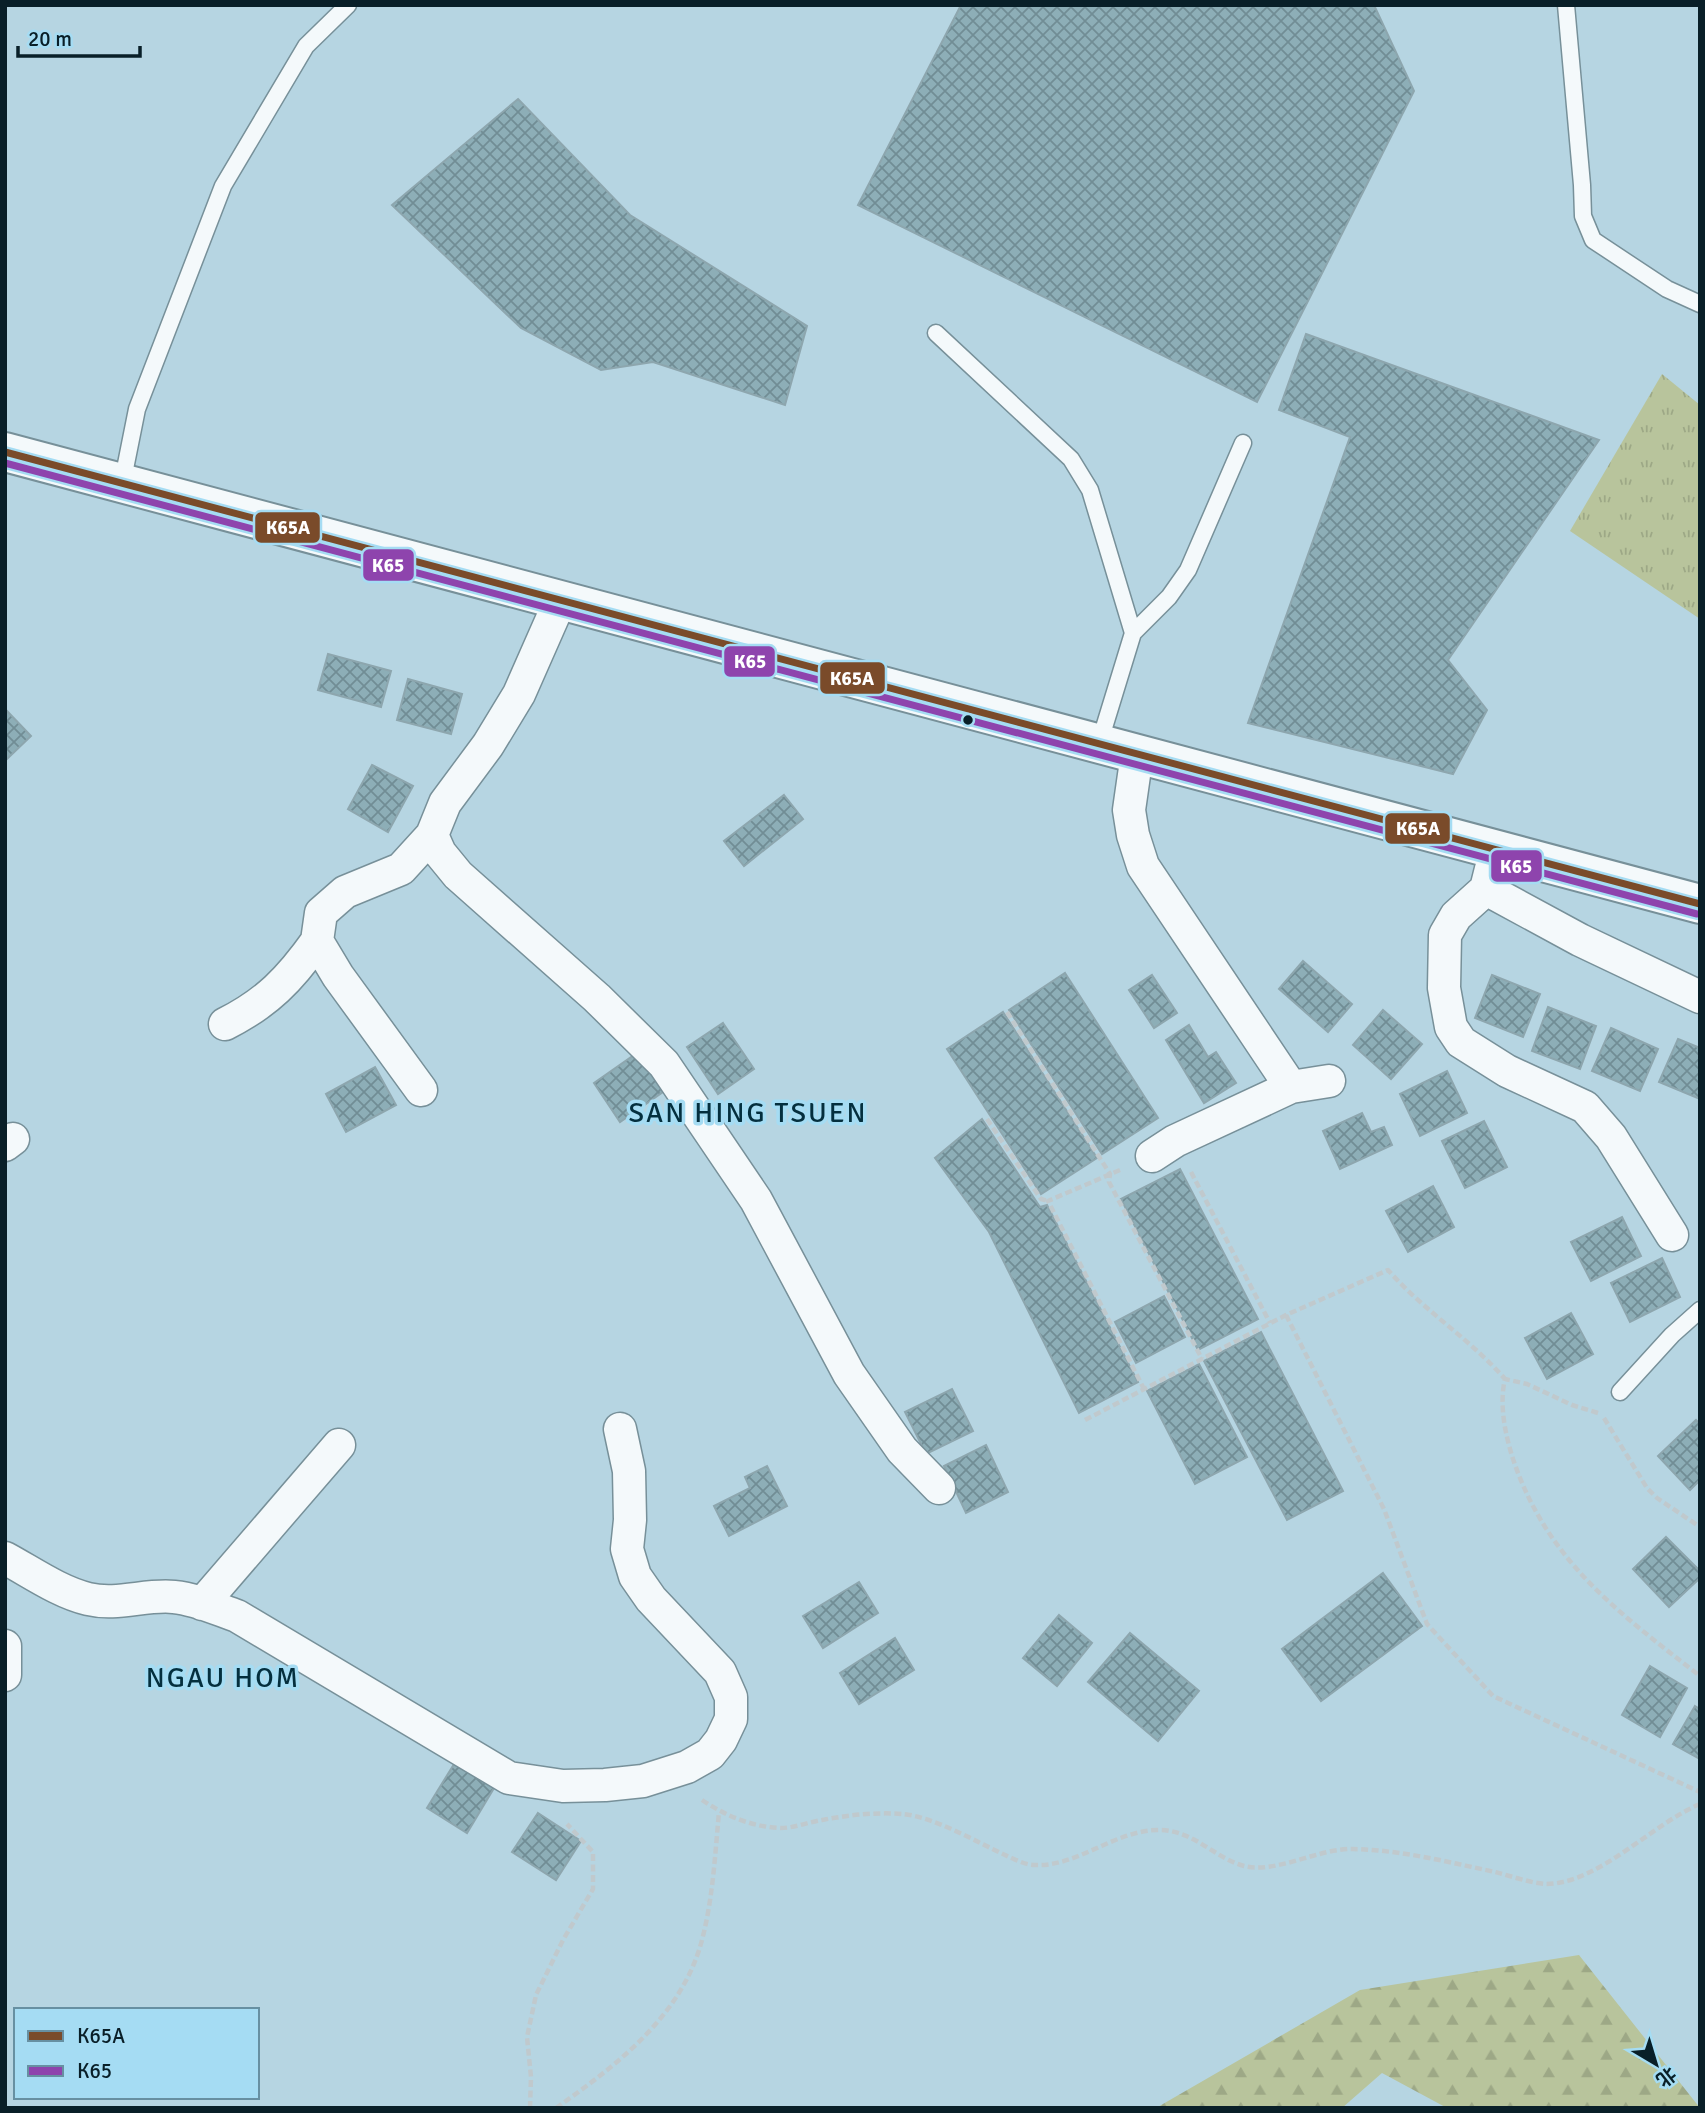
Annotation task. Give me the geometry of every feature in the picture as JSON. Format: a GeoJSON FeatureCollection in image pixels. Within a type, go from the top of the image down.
{"type":"FeatureCollection","features":[{"type":"Feature","properties":{"kind":"street"},"geometry":{"type":"LineString","coordinates":[[5,453],[1700,904]]}},
{"type":"Feature","properties":{"kind":"street"},"geometry":{"type":"LineString","coordinates":[[225,1024],[262,1002],[293,975],[317,942],[321,913],[345,892],[401,869],[432,835],[445,803],[488,745],[519,694],[560,601]]}},
{"type":"Feature","properties":{"kind":"street"},"geometry":{"type":"LineString","coordinates":[[1137,754],[1129,810],[1133,835],[1143,866],[1291,1087]]}},
{"type":"Feature","properties":{"kind":"street"},"geometry":{"type":"LineString","coordinates":[[432,835],[440,853],[457,875],[597,998],[664,1064],[756,1200],[849,1374],[902,1450],[939,1488]]}},
{"type":"Feature","properties":{"kind":"street"},"geometry":{"type":"LineString","coordinates":[[1496,851],[1486,889],[1456,916],[1445,935],[1444,988],[1451,1027],[1461,1042],[1507,1071],[1585,1107],[1611,1137],[1672,1235]]}},
{"type":"Feature","properties":{"kind":"street"},"geometry":{"type":"LineString","coordinates":[[1486,889],[1580,940],[1700,997]]}},
{"type":"Feature","properties":{"kind":"street"},"geometry":{"type":"LineString","coordinates":[[317,942],[338,976],[421,1090]]}},
{"type":"Feature","properties":{"kind":"street"},"geometry":{"type":"LineString","coordinates":[[1163,1148],[1291,1087],[1329,1081]]}},
{"type":"Feature","properties":{"kind":"street"},"geometry":{"type":"LineString","coordinates":[[5,1558],[88,1599],[118,1601],[175,1597],[237,1616],[509,1777],[563,1786],[618,1783],[667,1775],[709,1754],[721,1740],[731,1720],[731,1697],[720,1672],[651,1599],[635,1576],[627,1549],[630,1520],[629,1471],[620,1429]]}},
{"type":"Feature","properties":{"kind":"street"},"geometry":{"type":"LineString","coordinates":[[202,1604],[339,1445]]}},
{"type":"Feature","properties":{"kind":"street"},"geometry":{"type":"LineString","coordinates":[[5,1646],[5,1675]]}},
{"type":"Feature","properties":{"kind":"lane"},"geometry":{"type":"LineString","coordinates":[[122,485],[137,409],[223,186],[306,46],[348,5]]}},
{"type":"Feature","properties":{"kind":"lane"},"geometry":{"type":"LineString","coordinates":[[1566,5],[1583,216],[1593,240],[1667,289],[1700,304]]}},
{"type":"Feature","properties":{"kind":"lane"},"geometry":{"type":"LineString","coordinates":[[936,333],[1071,459],[1090,490],[1133,632]]}},
{"type":"Feature","properties":{"kind":"lane"},"geometry":{"type":"LineString","coordinates":[[1099,744],[1133,632],[1169,597],[1188,570],[1243,443]]}},
{"type":"Feature","properties":{"kind":"lane"},"geometry":{"type":"LineString","coordinates":[[1620,1392],[1672,1335],[1700,1310]]}},
{"type":"Feature","properties":{"kind":"path"},"geometry":{"type":"LineString","coordinates":[[1007,1012],[1110,1174],[1109,1181],[1202,1359]]}},
{"type":"Feature","properties":{"kind":"path"},"geometry":{"type":"LineString","coordinates":[[987,1119],[1041,1199],[1048,1201],[1163,1148],[1270,1323]]}},
{"type":"Feature","properties":{"kind":"path"},"geometry":{"type":"LineString","coordinates":[[1048,1201],[1144,1389]]}},
{"type":"Feature","properties":{"kind":"path"},"geometry":{"type":"LineString","coordinates":[[1085,1420],[1286,1315],[1388,1270],[1411,1296],[1482,1353],[1505,1379],[1527,1384],[1572,1405],[1600,1413],[1647,1488],[1657,1498],[1700,1527]]}},
{"type":"Feature","properties":{"kind":"path"},"geometry":{"type":"LineString","coordinates":[[1286,1315],[1384,1509],[1427,1625],[1493,1696],[1700,1792]]}},
{"type":"Feature","properties":{"kind":"path"},"geometry":{"type":"LineString","coordinates":[[1505,1379],[1502,1390],[1510,1448],[1522,1482],[1555,1541],[1581,1576],[1613,1608],[1700,1676]]}},
{"type":"Feature","properties":{"kind":"path"},"geometry":{"type":"LineString","coordinates":[[667,1775],[719,1812],[753,1825],[783,1828],[864,1814],[904,1814],[928,1821],[1034,1866],[1060,1862],[1125,1837],[1156,1830],[1182,1833],[1244,1866],[1265,1867],[1320,1853],[1352,1849],[1423,1856],[1546,1884],[1576,1879],[1601,1867],[1678,1813],[1700,1804]]}},
{"type":"Feature","properties":{"kind":"path"},"geometry":{"type":"LineString","coordinates":[[556,2108],[628,2053],[654,2027],[685,1984],[702,1942],[713,1886],[719,1812]]}},
{"type":"Feature","properties":{"kind":"path"},"geometry":{"type":"LineString","coordinates":[[530,2108],[531,2077],[527,2037],[536,1995],[563,1940],[593,1889],[593,1852],[563,1821]]}},
{"type":"Feature","properties":{"kind":"green space"},"geometry":{"type":"Polygon","coordinates":[[[1662,374],[1700,405],[1700,619],[1570,531],[1662,374]]]}},
{"type":"Feature","properties":{"kind":"green space"},"geometry":{"type":"Polygon","coordinates":[[[1579,1955],[1700,2108],[1447,2108],[1382,2073],[1342,2108],[1156,2108],[1360,1990],[1579,1955]]]}},
{"type":"Feature","properties":{"kind":"building"},"geometry":{"type":"Polygon","coordinates":[[[961,5],[1374,5],[1414,91],[1257,402],[858,205],[961,5]]]}},
{"type":"Feature","properties":{"kind":"building"},"geometry":{"type":"Polygon","coordinates":[[[518,99],[630,215],[807,326],[785,405],[653,362],[601,370],[521,328],[392,205],[518,99]]]}},
{"type":"Feature","properties":{"kind":"building"},"geometry":{"type":"Polygon","coordinates":[[[1306,334],[1599,440],[1448,660],[1487,710],[1453,774],[1248,723],[1350,437],[1279,410],[1306,334]]]}},
{"type":"Feature","properties":{"kind":"building"},"geometry":{"type":"Polygon","coordinates":[[[328,654],[391,671],[381,707],[318,690],[328,654]]]}},
{"type":"Feature","properties":{"kind":"building"},"geometry":{"type":"Polygon","coordinates":[[[408,679],[462,694],[451,734],[397,720],[408,679]]]}},
{"type":"Feature","properties":{"kind":"building"},"geometry":{"type":"Polygon","coordinates":[[[7,711],[31,736],[5,761],[5,713],[7,711]]]}},
{"type":"Feature","properties":{"kind":"building"},"geometry":{"type":"Polygon","coordinates":[[[372,765],[413,786],[388,832],[348,809],[372,765]]]}},
{"type":"Feature","properties":{"kind":"building"},"geometry":{"type":"Polygon","coordinates":[[[784,795],[803,819],[744,866],[724,841],[784,795]]]}},
{"type":"Feature","properties":{"kind":"building"},"geometry":{"type":"Polygon","coordinates":[[[1303,961],[1352,1004],[1328,1032],[1279,989],[1303,961]]]}},
{"type":"Feature","properties":{"kind":"building"},"geometry":{"type":"Polygon","coordinates":[[[1065,973],[1158,1118],[1102,1154],[1009,1010],[1065,973]]]}},
{"type":"Feature","properties":{"kind":"building"},"geometry":{"type":"Polygon","coordinates":[[[1152,975],[1177,1013],[1154,1028],[1129,990],[1152,975]]]}},
{"type":"Feature","properties":{"kind":"building"},"geometry":{"type":"Polygon","coordinates":[[[1492,975],[1540,994],[1523,1037],[1475,1018],[1492,975]]]}},
{"type":"Feature","properties":{"kind":"building"},"geometry":{"type":"Polygon","coordinates":[[[1548,1007],[1596,1026],[1580,1069],[1532,1051],[1548,1007]]]}},
{"type":"Feature","properties":{"kind":"building"},"geometry":{"type":"Polygon","coordinates":[[[1383,1010],[1422,1044],[1391,1079],[1353,1045],[1383,1010]]]}},
{"type":"Feature","properties":{"kind":"building"},"geometry":{"type":"Polygon","coordinates":[[[1003,1012],[1097,1158],[1041,1194],[947,1049],[1003,1012]]]}},
{"type":"Feature","properties":{"kind":"building"},"geometry":{"type":"Polygon","coordinates":[[[723,1023],[754,1069],[718,1094],[687,1047],[723,1023]]]}},
{"type":"Feature","properties":{"kind":"building"},"geometry":{"type":"Polygon","coordinates":[[[1189,1025],[1208,1057],[1216,1052],[1236,1083],[1204,1103],[1166,1040],[1189,1025]]]}},
{"type":"Feature","properties":{"kind":"building"},"geometry":{"type":"Polygon","coordinates":[[[1611,1028],[1658,1049],[1640,1091],[1592,1071],[1611,1028]]]}},
{"type":"Feature","properties":{"kind":"building"},"geometry":{"type":"Polygon","coordinates":[[[1678,1039],[1700,1048],[1700,1099],[1659,1082],[1678,1039]]]}},
{"type":"Feature","properties":{"kind":"building"},"geometry":{"type":"Polygon","coordinates":[[[637,1053],[663,1092],[620,1122],[594,1083],[637,1053]]]}},
{"type":"Feature","properties":{"kind":"building"},"geometry":{"type":"Polygon","coordinates":[[[375,1067],[396,1105],[346,1132],[326,1094],[375,1067]]]}},
{"type":"Feature","properties":{"kind":"building"},"geometry":{"type":"Polygon","coordinates":[[[1447,1071],[1467,1113],[1420,1136],[1400,1094],[1447,1071]]]}},
{"type":"Feature","properties":{"kind":"building"},"geometry":{"type":"Polygon","coordinates":[[[1362,1113],[1371,1132],[1384,1127],[1392,1145],[1340,1169],[1323,1131],[1362,1113]]]}},
{"type":"Feature","properties":{"kind":"building"},"geometry":{"type":"Polygon","coordinates":[[[982,1119],[1040,1207],[1047,1205],[1138,1382],[1079,1413],[989,1232],[935,1158],[982,1119]]]}},
{"type":"Feature","properties":{"kind":"building"},"geometry":{"type":"Polygon","coordinates":[[[1484,1121],[1507,1167],[1465,1188],[1442,1141],[1484,1121]]]}},
{"type":"Feature","properties":{"kind":"building"},"geometry":{"type":"Polygon","coordinates":[[[1180,1169],[1258,1319],[1198,1350],[1121,1199],[1180,1169]]]}},
{"type":"Feature","properties":{"kind":"building"},"geometry":{"type":"Polygon","coordinates":[[[1433,1186],[1454,1227],[1408,1252],[1386,1211],[1433,1186]]]}},
{"type":"Feature","properties":{"kind":"building"},"geometry":{"type":"Polygon","coordinates":[[[1622,1217],[1641,1256],[1591,1281],[1571,1242],[1622,1217]]]}},
{"type":"Feature","properties":{"kind":"building"},"geometry":{"type":"Polygon","coordinates":[[[1662,1258],[1680,1297],[1630,1322],[1611,1283],[1662,1258]]]}},
{"type":"Feature","properties":{"kind":"building"},"geometry":{"type":"Polygon","coordinates":[[[1164,1296],[1185,1337],[1136,1363],[1115,1322],[1164,1296]]]}},
{"type":"Feature","properties":{"kind":"building"},"geometry":{"type":"Polygon","coordinates":[[[1571,1313],[1593,1354],[1547,1379],[1525,1338],[1571,1313]]]}},
{"type":"Feature","properties":{"kind":"building"},"geometry":{"type":"Polygon","coordinates":[[[1261,1332],[1343,1491],[1287,1520],[1204,1361],[1261,1332]]]}},
{"type":"Feature","properties":{"kind":"building"},"geometry":{"type":"Polygon","coordinates":[[[1199,1364],[1247,1457],[1195,1484],[1147,1391],[1199,1364]]]}},
{"type":"Feature","properties":{"kind":"building"},"geometry":{"type":"Polygon","coordinates":[[[952,1389],[973,1431],[926,1454],[905,1412],[952,1389]]]}},
{"type":"Feature","properties":{"kind":"building"},"geometry":{"type":"Polygon","coordinates":[[[1696,1420],[1700,1424],[1700,1480],[1690,1490],[1658,1456],[1696,1420]]]}},
{"type":"Feature","properties":{"kind":"building"},"geometry":{"type":"Polygon","coordinates":[[[986,1445],[1008,1492],[966,1513],[944,1466],[986,1445]]]}},
{"type":"Feature","properties":{"kind":"building"},"geometry":{"type":"Polygon","coordinates":[[[767,1466],[787,1506],[729,1536],[714,1506],[750,1488],[745,1477],[767,1466]]]}},
{"type":"Feature","properties":{"kind":"building"},"geometry":{"type":"Polygon","coordinates":[[[1666,1537],[1700,1571],[1700,1578],[1669,1607],[1633,1569],[1666,1537]]]}},
{"type":"Feature","properties":{"kind":"building"},"geometry":{"type":"Polygon","coordinates":[[[1383,1573],[1422,1626],[1321,1701],[1282,1649],[1383,1573]]]}},
{"type":"Feature","properties":{"kind":"building"},"geometry":{"type":"Polygon","coordinates":[[[859,1582],[878,1613],[823,1648],[803,1616],[859,1582]]]}},
{"type":"Feature","properties":{"kind":"building"},"geometry":{"type":"Polygon","coordinates":[[[1059,1615],[1092,1643],[1057,1686],[1023,1658],[1059,1615]]]}},
{"type":"Feature","properties":{"kind":"building"},"geometry":{"type":"Polygon","coordinates":[[[1130,1633],[1199,1691],[1158,1741],[1088,1682],[1130,1633]]]}},
{"type":"Feature","properties":{"kind":"building"},"geometry":{"type":"Polygon","coordinates":[[[895,1638],[914,1670],[859,1704],[840,1673],[895,1638]]]}},
{"type":"Feature","properties":{"kind":"building"},"geometry":{"type":"Polygon","coordinates":[[[1650,1666],[1687,1688],[1660,1737],[1622,1715],[1650,1666]]]}},
{"type":"Feature","properties":{"kind":"building"},"geometry":{"type":"Polygon","coordinates":[[[1695,1706],[1700,1709],[1700,1759],[1673,1744],[1695,1706]]]}},
{"type":"Feature","properties":{"kind":"building"},"geometry":{"type":"Polygon","coordinates":[[[454,1764],[494,1788],[467,1833],[427,1808],[454,1764]]]}},
{"type":"Feature","properties":{"kind":"building"},"geometry":{"type":"Polygon","coordinates":[[[538,1813],[581,1841],[556,1880],[512,1852],[538,1813]]]}},
{"type":"Feature","properties":{"kind":"transit line","name":"K65A"},"geometry":{"type":"LineString","coordinates":[[5,452],[1700,904]]}},
{"type":"Feature","properties":{"kind":"transit line","name":"K65"},"geometry":{"type":"LineString","coordinates":[[5,463],[1697,914]]}},
{"type":"Feature","properties":{"kind":"district","name":"SAN HING TSUEN"},"geometry":{"type":"Point","coordinates":[748,1113]}},
{"type":"Feature","properties":{"kind":"district","name":"NGAU HOM"},"geometry":{"type":"Point","coordinates":[223,1678]}}]}
